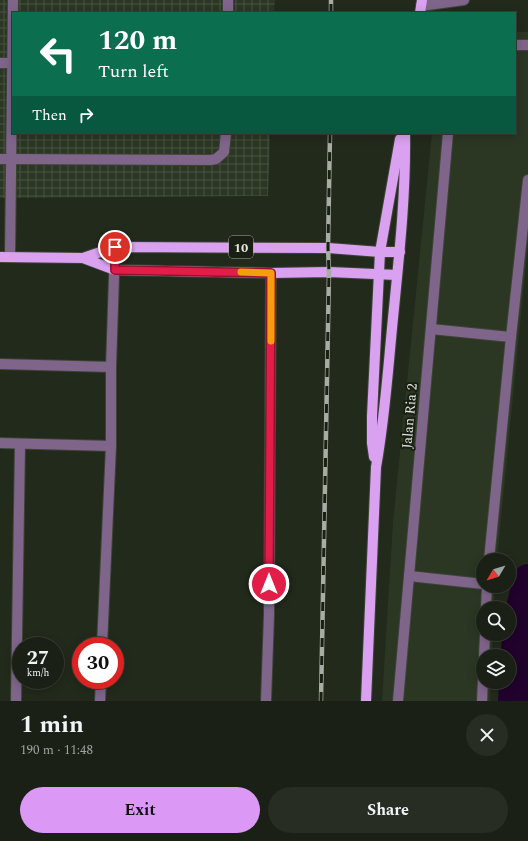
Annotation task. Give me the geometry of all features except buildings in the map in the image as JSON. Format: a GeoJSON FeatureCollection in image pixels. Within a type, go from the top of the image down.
{"type":"FeatureCollection","features":[{"type":"Feature","properties":{"kind":"main road"},"geometry":{"type":"LineString","coordinates":[[366,701],[376,467],[383,416],[400,252],[405,158],[403,134]]}},
{"type":"Feature","properties":{"kind":"main road"},"geometry":{"type":"LineString","coordinates":[[376,467],[372,442],[372,416],[380,252],[396,157],[403,134]]}},
{"type":"Feature","properties":{"kind":"main road","name":"10"},"geometry":{"type":"LineString","coordinates":[[5,257],[83,258],[115,247],[328,248],[400,252]]}},
{"type":"Feature","properties":{"kind":"main road","name":"10"},"geometry":{"type":"LineString","coordinates":[[83,258],[115,270],[271,273],[329,272],[398,275]]}},
{"type":"Feature","properties":{"kind":"street"},"geometry":{"type":"LineString","coordinates":[[13,0],[13,12]]}},
{"type":"Feature","properties":{"kind":"street"},"geometry":{"type":"LineString","coordinates":[[228,0],[228,12]]}},
{"type":"Feature","properties":{"kind":"street"},"geometry":{"type":"LineString","coordinates":[[421,6],[464,0]]}},
{"type":"Feature","properties":{"kind":"street"},"geometry":{"type":"LineString","coordinates":[[516,45],[528,45]]}},
{"type":"Feature","properties":{"kind":"street"},"geometry":{"type":"LineString","coordinates":[[0,63],[12,63],[11,159],[5,257]]}},
{"type":"Feature","properties":{"kind":"street"},"geometry":{"type":"LineString","coordinates":[[0,159],[211,160],[216,159],[224,152],[226,134]]}},
{"type":"Feature","properties":{"kind":"street","name":"Jalan Ria 2"},"geometry":{"type":"LineString","coordinates":[[398,701],[448,134]]}},
{"type":"Feature","properties":{"kind":"street"},"geometry":{"type":"LineString","coordinates":[[491,553],[511,337],[528,180]]}},
{"type":"Feature","properties":{"kind":"street"},"geometry":{"type":"LineString","coordinates":[[102,637],[111,446],[111,367],[115,247]]}},
{"type":"Feature","properties":{"kind":"street"},"geometry":{"type":"LineString","coordinates":[[266,701],[269,615],[271,273]]}},
{"type":"Feature","properties":{"kind":"street"},"geometry":{"type":"LineString","coordinates":[[431,329],[511,337]]}},
{"type":"Feature","properties":{"kind":"street"},"geometry":{"type":"LineString","coordinates":[[0,364],[111,367]]}},
{"type":"Feature","properties":{"kind":"street"},"geometry":{"type":"LineString","coordinates":[[0,444],[111,446]]}},
{"type":"Feature","properties":{"kind":"street"},"geometry":{"type":"LineString","coordinates":[[16,701],[20,444]]}},
{"type":"Feature","properties":{"kind":"street"},"geometry":{"type":"LineString","coordinates":[[409,576],[476,583]]}},
{"type":"Feature","properties":{"kind":"street"},"geometry":{"type":"LineString","coordinates":[[100,701],[101,689]]}},
{"type":"Feature","properties":{"kind":"street"},"geometry":{"type":"LineString","coordinates":[[482,701],[483,689]]}},
{"type":"Feature","properties":{"kind":"shaded area"},"geometry":{"type":"Polygon","coordinates":[[[0,0],[275,0],[274,12],[12,12],[12,134],[270,134],[268,196],[0,198],[0,0]]]}},
{"type":"Feature","properties":{"kind":"shaded area"},"geometry":{"type":"Polygon","coordinates":[[[516,32],[528,32],[528,244],[498,553],[476,553],[476,593],[495,593],[494,601],[476,601],[476,641],[493,641],[492,649],[476,649],[476,689],[491,689],[490,701],[382,701],[393,522],[432,134],[516,134],[516,32]]]}},
{"type":"Feature","properties":{"kind":"waterway"},"geometry":{"type":"LineString","coordinates":[[513,701],[518,621],[528,579]]}},
{"type":"Feature","properties":{"kind":"railway"},"geometry":{"type":"LineString","coordinates":[[331,0],[331,12]]}},
{"type":"Feature","properties":{"kind":"railway"},"geometry":{"type":"LineString","coordinates":[[321,701],[329,272],[330,134]]}},
{"type":"Feature","properties":{"kind":"slow traffic"},"geometry":{"type":"LineString","coordinates":[[241,272],[271,273],[271,341]]}},
{"type":"Feature","properties":{"kind":"route"},"geometry":{"type":"LineString","coordinates":[[115,247],[115,270],[271,273],[269,584]]}}]}
